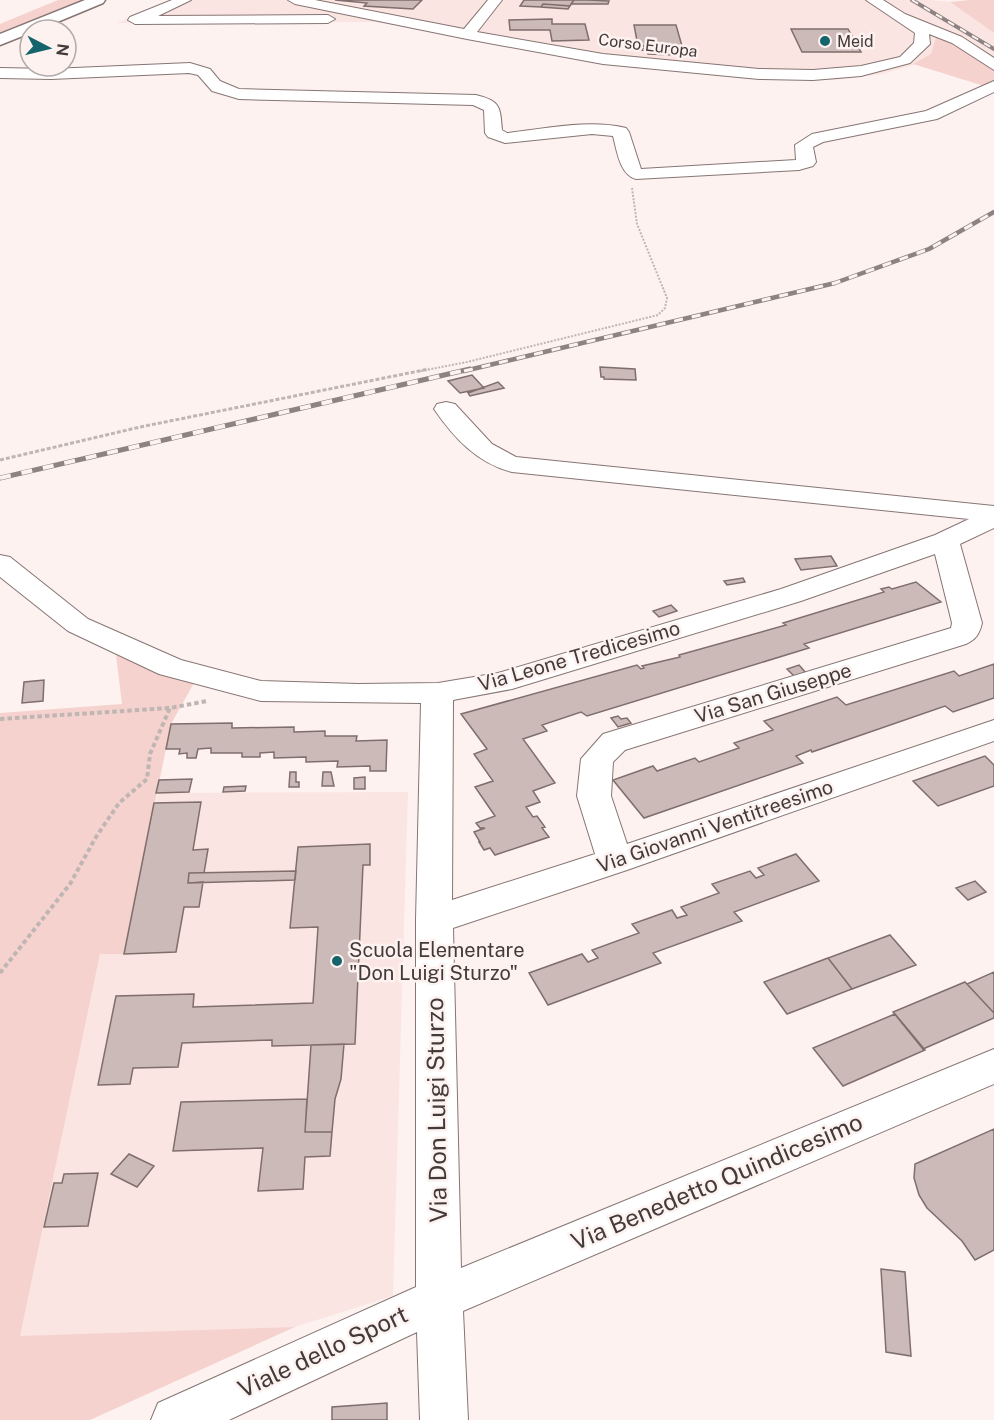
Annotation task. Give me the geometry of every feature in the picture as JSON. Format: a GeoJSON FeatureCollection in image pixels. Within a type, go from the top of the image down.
{"type":"FeatureCollection","features":[{"type":"Feature","properties":{"kind":"highway"},"geometry":{"type":"LineString","coordinates":[[0,40],[98,0]]}},
{"type":"Feature","properties":{"kind":"highway"},"geometry":{"type":"LineString","coordinates":[[72,18],[116,0]]}},
{"type":"Feature","properties":{"kind":"highway"},"geometry":{"type":"LineString","coordinates":[[0,48],[18,40]]}},
{"type":"Feature","properties":{"kind":"street"},"geometry":{"type":"LineString","coordinates":[[218,20],[185,0],[135,20],[218,20],[383,19]]}},
{"type":"Feature","properties":{"kind":"street","name":"Corso Europa"},"geometry":{"type":"LineString","coordinates":[[295,0],[383,19],[603,59],[759,74],[813,75],[861,71],[905,60],[922,44],[922,31],[873,0]]}},
{"type":"Feature","properties":{"kind":"street"},"geometry":{"type":"LineString","coordinates":[[467,34],[495,0]]}},
{"type":"Feature","properties":{"kind":"street"},"geometry":{"type":"LineString","coordinates":[[903,17],[957,40],[994,65]]}},
{"type":"Feature","properties":{"kind":"street"},"geometry":{"type":"LineString","coordinates":[[0,73],[51,74],[190,68],[204,72],[210,82],[218,88],[245,94],[476,100],[492,107],[494,133],[505,138],[592,129],[620,132],[636,174],[799,165],[807,162],[804,145],[810,141],[931,115],[994,86]]}},
{"type":"Feature","properties":{"kind":"street"},"geometry":{"type":"LineString","coordinates":[[446,409],[483,451],[498,460],[512,464],[980,525]]}},
{"type":"Feature","properties":{"kind":"street","name":"Via Leone Tredicesimo"},"geometry":{"type":"LineString","coordinates":[[0,563],[78,625],[170,667],[261,691],[358,694],[438,693],[501,682],[791,595],[980,525]]}},
{"type":"Feature","properties":{"kind":"street","name":"Via San Giuseppe"},"geometry":{"type":"LineString","coordinates":[[615,861],[594,796],[597,759],[608,747],[614,742],[955,638],[965,633],[980,525]]}},
{"type":"Feature","properties":{"kind":"street","name":"Via Don Luigi Sturzo"},"geometry":{"type":"LineString","coordinates":[[438,693],[434,920],[439,1299],[444,1420]]}},
{"type":"Feature","properties":{"kind":"street","name":"Via Giovanni Ventitreesimo"},"geometry":{"type":"LineString","coordinates":[[434,920],[615,861],[994,730]]}},
{"type":"Feature","properties":{"kind":"street","name":"Via Benedetto Quindicesimo"},"geometry":{"type":"LineString","coordinates":[[439,1299],[994,1066]]}},
{"type":"Feature","properties":{"kind":"street","name":"Viale dello Sport"},"geometry":{"type":"LineString","coordinates":[[175,1420],[439,1299]]}},
{"type":"Feature","properties":{"kind":"path"},"geometry":{"type":"LineString","coordinates":[[0,460],[304,392],[467,362],[658,315],[665,308],[667,298],[637,224],[632,197],[633,176],[636,174]]}},
{"type":"Feature","properties":{"kind":"path"},"geometry":{"type":"LineString","coordinates":[[0,719],[170,708],[261,691]]}},
{"type":"Feature","properties":{"kind":"path"},"geometry":{"type":"LineString","coordinates":[[0,973],[70,884],[96,837],[119,803],[147,779],[150,754],[170,708]]}},
{"type":"Feature","properties":{"kind":"shaded area"},"geometry":{"type":"Polygon","coordinates":[[[58,0],[89,0],[40,18],[18,18],[18,26],[0,33],[0,24],[58,0]]]}},
{"type":"Feature","properties":{"kind":"shaded area"},"geometry":{"type":"Polygon","coordinates":[[[173,0],[931,0],[950,2],[994,33],[994,60],[943,28],[937,51],[917,64],[882,74],[836,80],[783,80],[612,64],[377,22],[117,23],[173,0]]]}},
{"type":"Feature","properties":{"kind":"shaded area"},"geometry":{"type":"Polygon","coordinates":[[[994,0],[994,33],[950,2],[994,0]]]}},
{"type":"Feature","properties":{"kind":"shaded area"},"geometry":{"type":"Polygon","coordinates":[[[937,35],[994,62],[994,89],[913,64],[931,54],[937,35]]]}},
{"type":"Feature","properties":{"kind":"shaded area"},"geometry":{"type":"Polygon","coordinates":[[[116,655],[194,683],[171,724],[124,954],[100,954],[20,1336],[295,1327],[90,1420],[0,1420],[0,713],[122,704],[116,655]]]}},
{"type":"Feature","properties":{"kind":"shaded area"},"geometry":{"type":"Polygon","coordinates":[[[408,792],[393,1296],[295,1327],[19,1337],[100,954],[124,954],[158,793],[408,792]]]}},
{"type":"Feature","properties":{"kind":"building"},"geometry":{"type":"Polygon","coordinates":[[[335,0],[422,0],[413,9],[364,6],[367,3],[335,0]]]}},
{"type":"Feature","properties":{"kind":"building"},"geometry":{"type":"Polygon","coordinates":[[[524,0],[574,0],[570,6],[543,4],[541,7],[520,6],[524,0]]]}},
{"type":"Feature","properties":{"kind":"building"},"geometry":{"type":"Polygon","coordinates":[[[574,0],[609,1],[608,4],[571,4],[574,0]]]}},
{"type":"Feature","properties":{"kind":"building"},"geometry":{"type":"Polygon","coordinates":[[[543,4],[570,6],[568,9],[541,7],[543,4]]]}},
{"type":"Feature","properties":{"kind":"building"},"geometry":{"type":"Polygon","coordinates":[[[552,19],[552,24],[585,24],[589,40],[552,41],[550,30],[510,30],[509,20],[552,19]]]}},
{"type":"Feature","properties":{"kind":"building"},"geometry":{"type":"Polygon","coordinates":[[[634,25],[676,25],[682,46],[638,46],[634,25]]]}},
{"type":"Feature","properties":{"kind":"building","name":"Meid"},"geometry":{"type":"Polygon","coordinates":[[[791,29],[848,29],[861,52],[802,52],[791,29]]]}},
{"type":"Feature","properties":{"kind":"building"},"geometry":{"type":"Polygon","coordinates":[[[646,46],[683,48],[676,55],[648,54],[647,51],[642,50],[646,46]]]}},
{"type":"Feature","properties":{"kind":"building"},"geometry":{"type":"Polygon","coordinates":[[[600,367],[635,369],[636,380],[604,379],[601,377],[600,367]]]}},
{"type":"Feature","properties":{"kind":"building"},"geometry":{"type":"Polygon","coordinates":[[[472,375],[484,388],[460,393],[448,381],[472,375]]]}},
{"type":"Feature","properties":{"kind":"building"},"geometry":{"type":"Polygon","coordinates":[[[498,382],[504,388],[470,396],[468,393],[498,382]]]}},
{"type":"Feature","properties":{"kind":"building"},"geometry":{"type":"Polygon","coordinates":[[[831,556],[837,566],[801,570],[795,559],[831,556]]]}},
{"type":"Feature","properties":{"kind":"building"},"geometry":{"type":"Polygon","coordinates":[[[743,578],[745,582],[727,585],[724,581],[743,578]]]}},
{"type":"Feature","properties":{"kind":"building"},"geometry":{"type":"Polygon","coordinates":[[[916,582],[941,602],[804,644],[809,648],[587,716],[581,712],[542,725],[547,731],[523,739],[555,783],[533,791],[540,802],[526,807],[533,817],[537,816],[549,837],[495,855],[490,848],[484,850],[479,842],[474,832],[485,828],[480,828],[476,823],[495,816],[475,787],[493,781],[474,754],[487,749],[461,714],[637,665],[641,669],[644,668],[642,666],[786,625],[783,623],[884,592],[881,589],[889,587],[892,589],[916,582]]]}},
{"type":"Feature","properties":{"kind":"building"},"geometry":{"type":"Polygon","coordinates":[[[671,605],[677,611],[659,617],[653,611],[671,605]]]}},
{"type":"Feature","properties":{"kind":"building"},"geometry":{"type":"Polygon","coordinates":[[[994,664],[994,698],[953,712],[945,706],[812,752],[811,750],[796,756],[803,763],[644,818],[613,780],[653,766],[657,771],[695,758],[699,762],[739,748],[734,743],[773,730],[764,721],[837,697],[846,705],[954,671],[959,676],[994,664]]]}},
{"type":"Feature","properties":{"kind":"building"},"geometry":{"type":"Polygon","coordinates":[[[799,665],[806,673],[794,676],[787,669],[799,665]]]}},
{"type":"Feature","properties":{"kind":"building"},"geometry":{"type":"Polygon","coordinates":[[[44,680],[43,701],[22,703],[24,682],[44,680]]]}},
{"type":"Feature","properties":{"kind":"building"},"geometry":{"type":"Polygon","coordinates":[[[618,716],[621,719],[627,718],[631,723],[618,727],[611,718],[618,716]]]}},
{"type":"Feature","properties":{"kind":"building"},"geometry":{"type":"Polygon","coordinates":[[[232,723],[232,728],[294,727],[294,732],[325,731],[325,736],[357,736],[356,741],[387,740],[386,771],[370,771],[370,766],[337,767],[338,761],[306,762],[306,757],[274,758],[274,752],[260,753],[260,757],[242,757],[242,753],[211,753],[211,748],[198,749],[196,758],[187,758],[187,753],[179,754],[180,749],[166,749],[171,724],[232,723]]]}},
{"type":"Feature","properties":{"kind":"building"},"geometry":{"type":"Polygon","coordinates":[[[985,756],[994,765],[994,786],[938,806],[913,781],[985,756]]]}},
{"type":"Feature","properties":{"kind":"building"},"geometry":{"type":"Polygon","coordinates":[[[290,772],[296,772],[296,782],[299,782],[299,787],[289,787],[290,772]]]}},
{"type":"Feature","properties":{"kind":"building"},"geometry":{"type":"Polygon","coordinates":[[[323,772],[331,772],[334,786],[322,786],[323,772]]]}},
{"type":"Feature","properties":{"kind":"building"},"geometry":{"type":"Polygon","coordinates":[[[365,777],[365,789],[354,789],[354,778],[365,777]]]}},
{"type":"Feature","properties":{"kind":"building"},"geometry":{"type":"Polygon","coordinates":[[[192,779],[189,792],[156,793],[159,780],[192,779]]]}},
{"type":"Feature","properties":{"kind":"building"},"geometry":{"type":"Polygon","coordinates":[[[246,786],[245,791],[223,792],[224,787],[246,786]]]}},
{"type":"Feature","properties":{"kind":"building"},"geometry":{"type":"Polygon","coordinates":[[[201,802],[193,850],[208,849],[204,873],[189,873],[188,883],[203,882],[199,907],[184,907],[176,952],[124,954],[154,803],[201,802]]]}},
{"type":"Feature","properties":{"kind":"building","name":"Scuola Elementare \"Don Luigi Sturzo\""},"geometry":{"type":"Polygon","coordinates":[[[370,844],[370,865],[363,865],[355,1044],[272,1046],[272,1040],[182,1043],[178,1067],[133,1068],[130,1084],[98,1085],[116,996],[194,994],[193,1007],[313,1003],[318,927],[290,928],[298,847],[370,844]]]}},
{"type":"Feature","properties":{"kind":"building"},"geometry":{"type":"Polygon","coordinates":[[[796,854],[819,881],[734,912],[742,921],[653,953],[661,963],[548,1005],[529,973],[582,954],[588,962],[598,958],[592,950],[639,933],[632,924],[672,910],[677,918],[687,915],[681,907],[719,893],[712,884],[750,871],[756,878],[764,875],[758,868],[796,854]]]}},
{"type":"Feature","properties":{"kind":"building"},"geometry":{"type":"Polygon","coordinates":[[[296,871],[295,880],[188,883],[189,873],[296,871]]]}},
{"type":"Feature","properties":{"kind":"building"},"geometry":{"type":"Polygon","coordinates":[[[975,881],[986,892],[968,900],[956,888],[975,881]]]}},
{"type":"Feature","properties":{"kind":"building"},"geometry":{"type":"Polygon","coordinates":[[[890,935],[916,965],[852,989],[828,958],[890,935]]]}},
{"type":"Feature","properties":{"kind":"building"},"geometry":{"type":"Polygon","coordinates":[[[828,958],[852,989],[787,1014],[764,982],[828,958]]]}},
{"type":"Feature","properties":{"kind":"building"},"geometry":{"type":"Polygon","coordinates":[[[994,972],[994,1013],[967,984],[994,972]]]}},
{"type":"Feature","properties":{"kind":"building"},"geometry":{"type":"Polygon","coordinates":[[[965,982],[994,1013],[994,1018],[923,1049],[893,1012],[965,982]]]}},
{"type":"Feature","properties":{"kind":"building"},"geometry":{"type":"Polygon","coordinates":[[[895,1014],[925,1050],[843,1086],[813,1048],[895,1014]]]}},
{"type":"Feature","properties":{"kind":"building"},"geometry":{"type":"Polygon","coordinates":[[[344,1044],[332,1132],[305,1132],[311,1045],[344,1044]]]}},
{"type":"Feature","properties":{"kind":"building"},"geometry":{"type":"Polygon","coordinates":[[[307,1099],[305,1132],[332,1132],[330,1156],[305,1157],[303,1189],[258,1191],[263,1148],[173,1151],[181,1102],[307,1099]]]}},
{"type":"Feature","properties":{"kind":"building"},"geometry":{"type":"Polygon","coordinates":[[[994,1129],[994,1250],[975,1260],[962,1241],[927,1208],[919,1195],[914,1178],[915,1164],[994,1129]]]}},
{"type":"Feature","properties":{"kind":"building"},"geometry":{"type":"Polygon","coordinates":[[[129,1154],[154,1166],[137,1187],[111,1174],[129,1154]]]}},
{"type":"Feature","properties":{"kind":"building"},"geometry":{"type":"Polygon","coordinates":[[[98,1173],[88,1226],[44,1227],[54,1183],[62,1183],[64,1174],[98,1173]]]}},
{"type":"Feature","properties":{"kind":"building"},"geometry":{"type":"Polygon","coordinates":[[[881,1269],[905,1272],[911,1356],[886,1352],[881,1269]]]}},
{"type":"Feature","properties":{"kind":"building"},"geometry":{"type":"Polygon","coordinates":[[[387,1403],[387,1420],[332,1420],[332,1407],[387,1403]]]}},
{"type":"Feature","properties":{"kind":"railway"},"geometry":{"type":"LineString","coordinates":[[912,0],[994,49]]}},
{"type":"Feature","properties":{"kind":"railway"},"geometry":{"type":"LineString","coordinates":[[464,371],[835,283],[929,249],[994,212]]}},
{"type":"Feature","properties":{"kind":"railway"},"geometry":{"type":"LineString","coordinates":[[0,478],[470,369]]}},
{"type":"Feature","properties":{"kind":"place","name":"Meid"},"geometry":{"type":"Point","coordinates":[825,41]}},
{"type":"Feature","properties":{"kind":"place","name":"Scuola Elementare \"Don Luigi Sturzo\""},"geometry":{"type":"Point","coordinates":[337,961]}}]}
